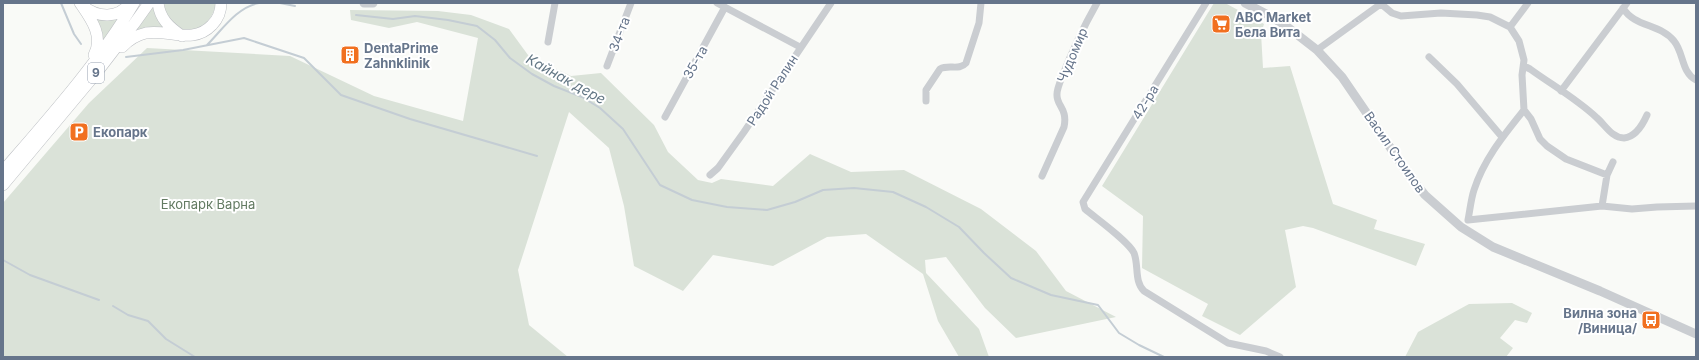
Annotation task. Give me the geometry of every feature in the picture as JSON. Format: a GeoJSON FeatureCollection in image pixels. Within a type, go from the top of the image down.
{"type":"FeatureCollection","features":[{"type":"Feature","properties":{"kind":"highway"},"geometry":{"type":"LineString","coordinates":[[81,4],[90,11],[106,15],[123,10],[130,3]]}},
{"type":"Feature","properties":{"kind":"highway","name":"9"},"geometry":{"type":"LineString","coordinates":[[3,185],[88,75],[134,3]]}},
{"type":"Feature","properties":{"kind":"highway","name":"9"},"geometry":{"type":"LineString","coordinates":[[3,171],[134,24],[149,3]]}},
{"type":"Feature","properties":{"kind":"highway"},"geometry":{"type":"LineString","coordinates":[[158,3],[165,23],[182,36]]}},
{"type":"Feature","properties":{"kind":"highway"},"geometry":{"type":"LineString","coordinates":[[88,75],[125,44],[137,36],[150,33],[182,36],[194,35],[205,31],[214,23],[220,8],[229,3]]}},
{"type":"Feature","properties":{"kind":"highway"},"geometry":{"type":"LineString","coordinates":[[81,4],[95,28],[98,38],[96,51],[88,75]]}},
{"type":"Feature","properties":{"kind":"street"},"geometry":{"type":"LineString","coordinates":[[364,3],[373,3]]}},
{"type":"Feature","properties":{"kind":"street"},"geometry":{"type":"LineString","coordinates":[[548,42],[555,3]]}},
{"type":"Feature","properties":{"kind":"street","name":"34-та"},"geometry":{"type":"LineString","coordinates":[[607,66],[631,3]]}},
{"type":"Feature","properties":{"kind":"street"},"geometry":{"type":"LineString","coordinates":[[717,3],[800,47]]}},
{"type":"Feature","properties":{"kind":"street","name":"Радой Ралин"},"geometry":{"type":"LineString","coordinates":[[710,175],[718,168],[744,132],[831,3]]}},
{"type":"Feature","properties":{"kind":"street"},"geometry":{"type":"LineString","coordinates":[[926,101],[926,90],[940,69],[944,67],[957,68],[966,63],[979,23],[981,3]]}},
{"type":"Feature","properties":{"kind":"street","name":"Чудомир"},"geometry":{"type":"LineString","coordinates":[[1042,176],[1064,127],[1066,118],[1056,93],[1086,22],[1097,3]]}},
{"type":"Feature","properties":{"kind":"street","name":"42-ра"},"geometry":{"type":"LineString","coordinates":[[1206,3],[1083,202],[1085,209],[1127,244],[1133,252],[1139,286],[1144,291],[1228,343],[1266,351],[1280,357]]}},
{"type":"Feature","properties":{"kind":"street","name":"Васил Стоилов"},"geometry":{"type":"LineString","coordinates":[[1244,3],[1272,17],[1317,50],[1342,77],[1409,175],[1425,194],[1461,227],[1493,247],[1593,288],[1696,334]]}},
{"type":"Feature","properties":{"kind":"street"},"geometry":{"type":"LineString","coordinates":[[1317,50],[1381,3],[1392,13],[1401,16],[1440,13],[1490,17],[1510,27],[1523,52],[1524,66],[1522,75],[1524,110],[1531,119],[1540,138],[1547,146],[1566,159],[1607,175]]}},
{"type":"Feature","properties":{"kind":"street"},"geometry":{"type":"LineString","coordinates":[[1510,27],[1528,3]]}},
{"type":"Feature","properties":{"kind":"street"},"geometry":{"type":"LineString","coordinates":[[1561,91],[1625,5],[1632,18],[1661,30],[1673,39],[1678,46],[1687,72],[1690,77],[1696,80]]}},
{"type":"Feature","properties":{"kind":"street","name":"35-та"},"geometry":{"type":"LineString","coordinates":[[665,117],[725,7]]}},
{"type":"Feature","properties":{"kind":"street"},"geometry":{"type":"LineString","coordinates":[[1429,57],[1457,84],[1502,137]]}},
{"type":"Feature","properties":{"kind":"street"},"geometry":{"type":"LineString","coordinates":[[1524,66],[1561,91],[1598,119],[1612,133],[1622,138],[1630,136],[1637,131],[1647,115]]}},
{"type":"Feature","properties":{"kind":"street"},"geometry":{"type":"LineString","coordinates":[[1461,227],[1468,220],[1473,191],[1483,166],[1502,137],[1524,110]]}},
{"type":"Feature","properties":{"kind":"street"},"geometry":{"type":"LineString","coordinates":[[1602,206],[1607,175],[1613,162]]}},
{"type":"Feature","properties":{"kind":"street"},"geometry":{"type":"LineString","coordinates":[[1468,220],[1602,206],[1632,209],[1696,206]]}},
{"type":"Feature","properties":{"kind":"green space"},"geometry":{"type":"Polygon","coordinates":[[[154,3],[168,29],[136,33],[136,30],[154,3]]]}},
{"type":"Feature","properties":{"kind":"green space"},"geometry":{"type":"Polygon","coordinates":[[[164,3],[216,3],[212,15],[206,23],[198,28],[189,30],[180,29],[173,24],[167,15],[164,3]]]}},
{"type":"Feature","properties":{"kind":"green space"},"geometry":{"type":"Polygon","coordinates":[[[1214,3],[1225,3],[1264,24],[1261,33],[1263,68],[1290,66],[1333,204],[1377,220],[1374,229],[1425,244],[1416,266],[1313,228],[1303,226],[1285,230],[1296,287],[1240,335],[1202,316],[1208,304],[1142,268],[1143,216],[1102,186],[1214,3]]]}},
{"type":"Feature","properties":{"kind":"green space","name":"Екопарк Варна"},"geometry":{"type":"Polygon","coordinates":[[[350,10],[438,11],[471,15],[509,29],[528,55],[571,76],[601,73],[654,125],[668,152],[698,180],[712,183],[721,179],[773,186],[810,154],[851,172],[904,170],[981,209],[1036,251],[1066,291],[1116,317],[1016,338],[985,308],[946,257],[925,260],[926,273],[979,329],[989,357],[959,357],[938,321],[923,274],[866,234],[827,237],[773,266],[713,255],[683,291],[634,266],[624,206],[609,148],[569,112],[518,270],[529,325],[568,357],[3,357],[3,203],[89,103],[147,48],[290,56],[374,96],[463,121],[478,38],[417,22],[389,28],[351,20],[350,10]]]}},
{"type":"Feature","properties":{"kind":"green space"},"geometry":{"type":"Polygon","coordinates":[[[92,15],[121,15],[104,40],[92,15]]]}},
{"type":"Feature","properties":{"kind":"green space"},"geometry":{"type":"Polygon","coordinates":[[[1512,303],[1532,313],[1527,323],[1515,320],[1500,338],[1513,348],[1506,357],[1405,357],[1418,332],[1469,304],[1512,303]]]}},
{"type":"Feature","properties":{"kind":"waterway","name":"Кайнак дере"},"geometry":{"type":"LineString","coordinates":[[61,3],[74,34],[81,44]]}},
{"type":"Feature","properties":{"kind":"waterway","name":"Кайнак дере"},"geometry":{"type":"LineString","coordinates":[[207,45],[237,14],[251,5],[259,3]]}},
{"type":"Feature","properties":{"kind":"waterway","name":"Кайнак дере"},"geometry":{"type":"LineString","coordinates":[[280,3],[295,6]]}},
{"type":"Feature","properties":{"kind":"waterway","name":"Кайнак дере"},"geometry":{"type":"LineString","coordinates":[[356,15],[393,19],[415,16],[448,20],[477,26],[495,40],[510,58],[532,74],[554,86],[582,97],[600,108],[623,129],[660,185],[692,200],[727,207],[767,210],[795,202],[823,190],[854,188],[893,192],[926,207],[959,227],[1011,278],[1051,295],[1098,305],[1119,333],[1164,357]]}},
{"type":"Feature","properties":{"kind":"waterway","name":"Кайнак дере"},"geometry":{"type":"LineString","coordinates":[[126,57],[183,50],[244,38],[304,58],[341,95],[410,119],[537,156]]}},
{"type":"Feature","properties":{"kind":"waterway"},"geometry":{"type":"LineString","coordinates":[[3,260],[30,275],[99,300]]}},
{"type":"Feature","properties":{"kind":"waterway"},"geometry":{"type":"LineString","coordinates":[[113,306],[128,315],[148,321],[166,339],[195,357]]}},
{"type":"Feature","properties":{"kind":"place","name":"ABC Market Бела Вита"},"geometry":{"type":"Point","coordinates":[1221,24]}},
{"type":"Feature","properties":{"kind":"place","name":"DentaPrime Zahnklinik"},"geometry":{"type":"Point","coordinates":[350,55]}},
{"type":"Feature","properties":{"kind":"place","name":"Екопарк"},"geometry":{"type":"Point","coordinates":[79,132]}},
{"type":"Feature","properties":{"kind":"place","name":"Вилна зона /Виница/"},"geometry":{"type":"Point","coordinates":[1651,320]}}]}
